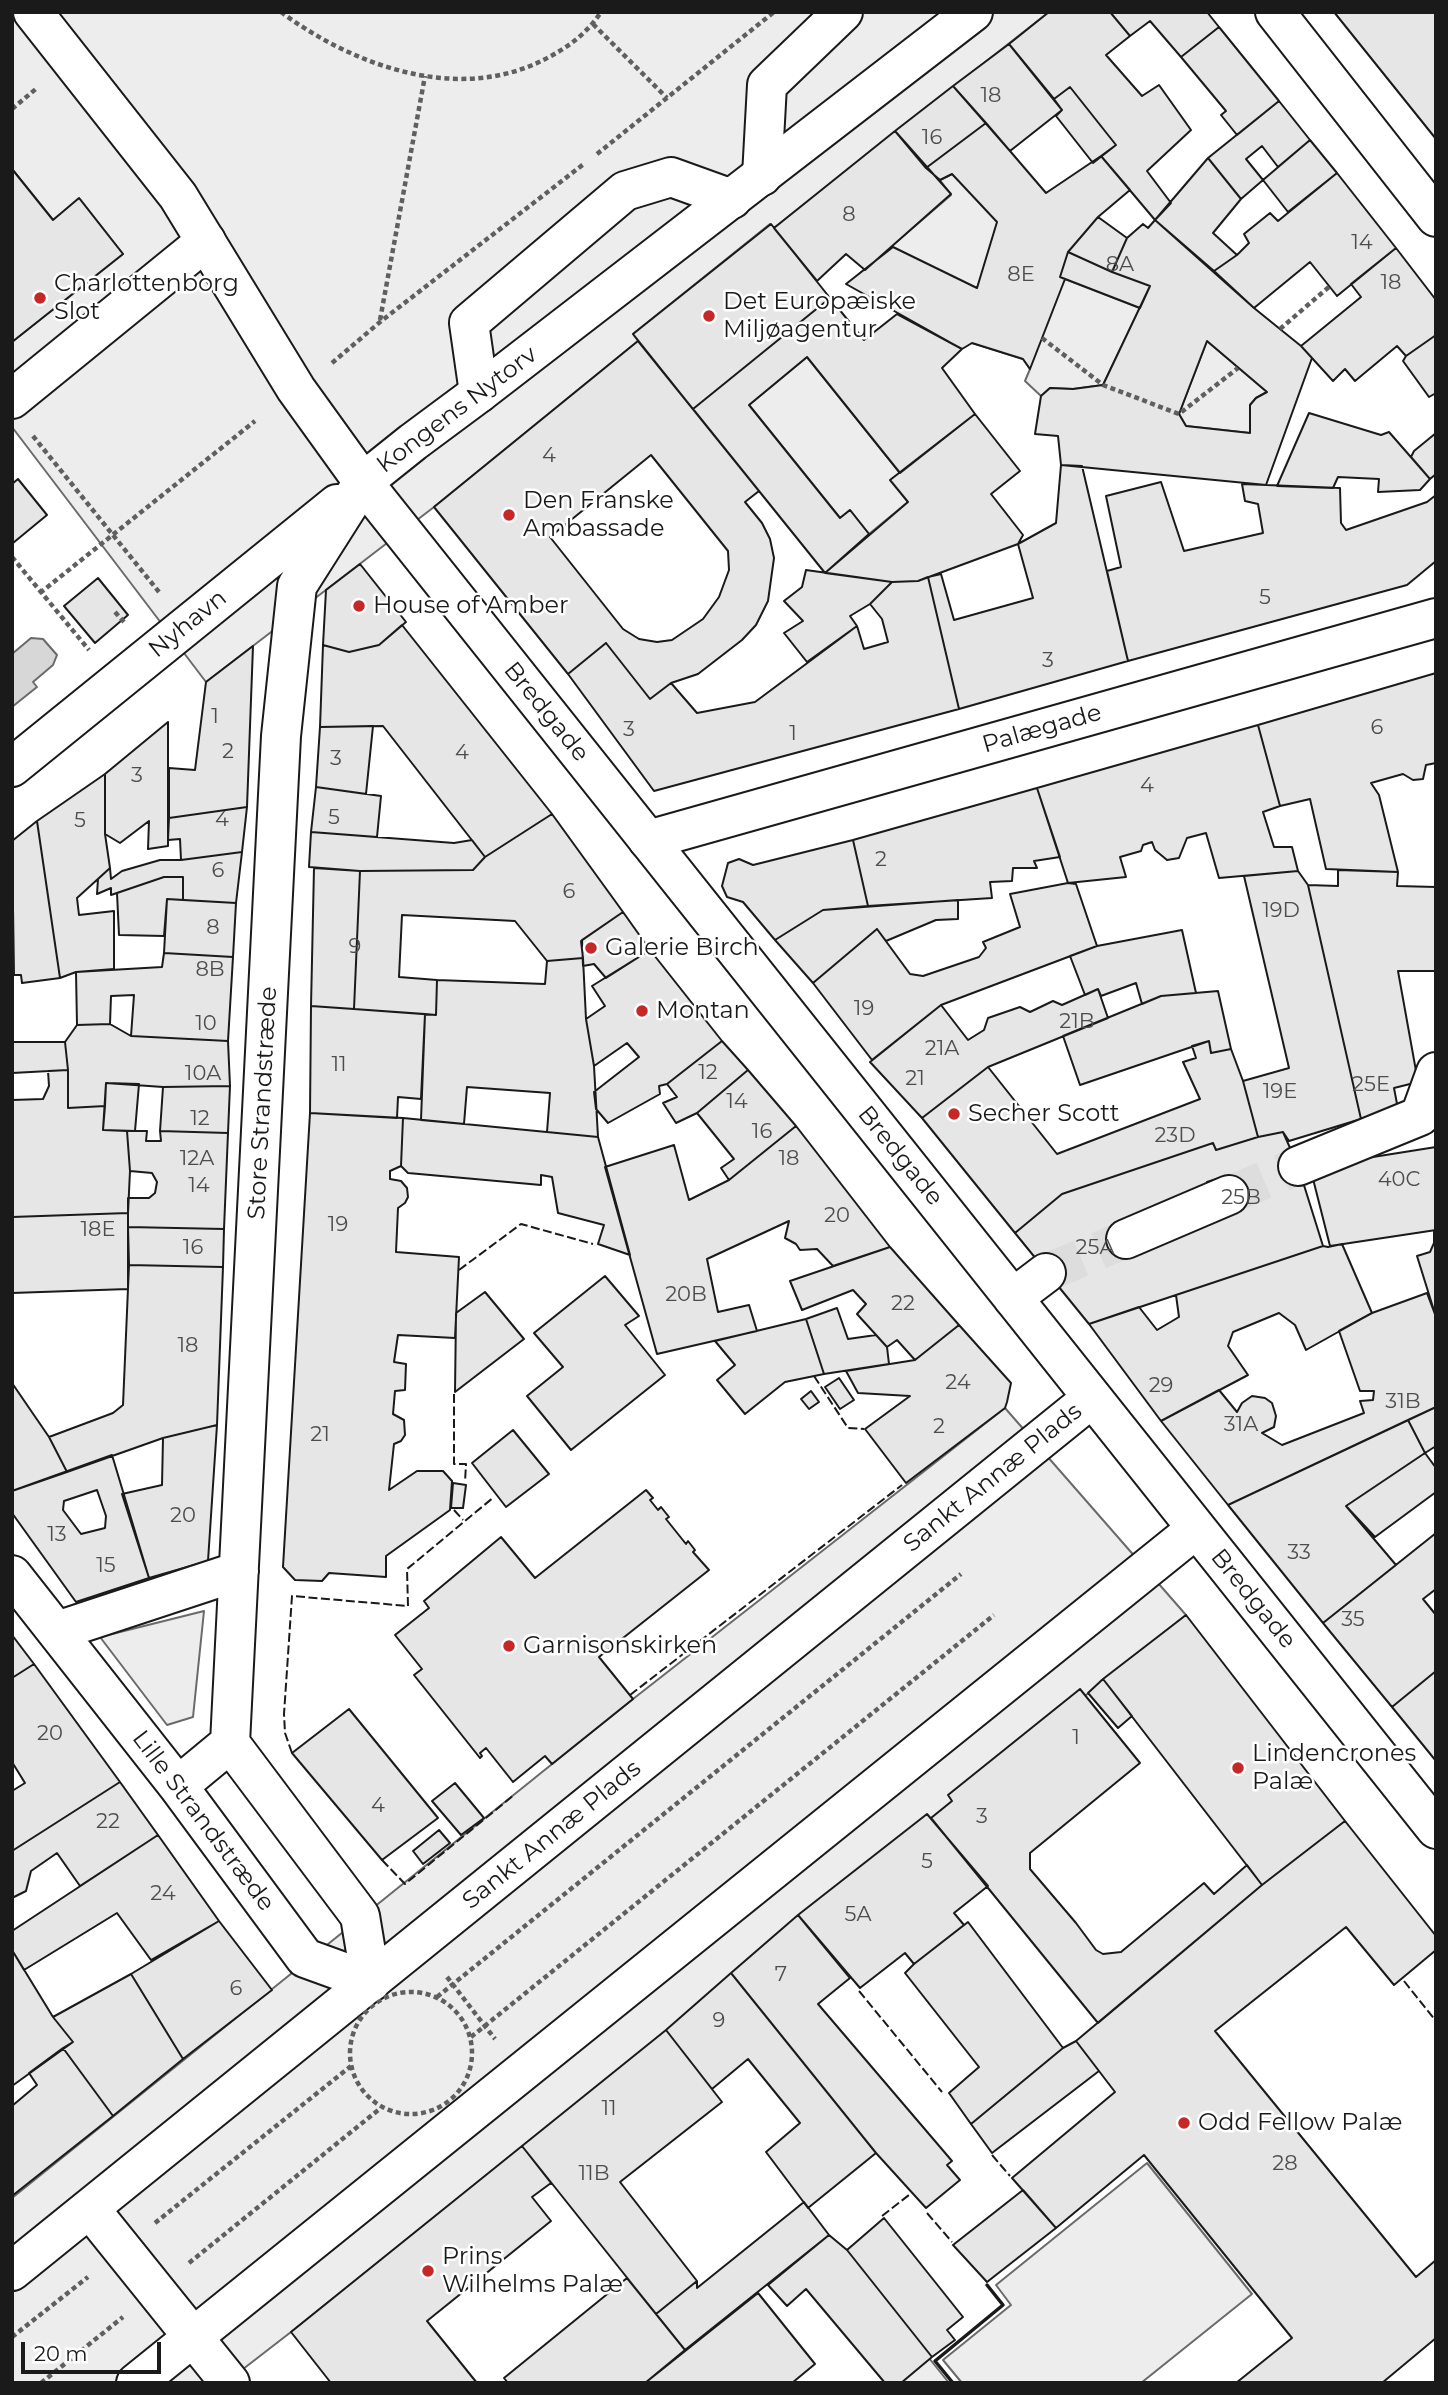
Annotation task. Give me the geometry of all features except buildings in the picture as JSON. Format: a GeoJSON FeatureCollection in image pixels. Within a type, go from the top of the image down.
{"type":"FeatureCollection","features":[{"type":"Feature","properties":{"kind":"street","name":"Kongens Nytorv"},"geometry":{"type":"LineString","coordinates":[[33,12],[178,196],[296,389],[363,482],[973,12]]}},
{"type":"Feature","properties":{"kind":"street"},"geometry":{"type":"LineString","coordinates":[[762,176],[767,85],[844,12]]}},
{"type":"Feature","properties":{"kind":"street"},"geometry":{"type":"LineString","coordinates":[[1275,12],[1436,217]]}},
{"type":"Feature","properties":{"kind":"street"},"geometry":{"type":"LineString","coordinates":[[479,393],[469,323],[625,191],[671,177],[732,199]]}},
{"type":"Feature","properties":{"kind":"street"},"geometry":{"type":"LineString","coordinates":[[21,415],[206,241]]}},
{"type":"Feature","properties":{"kind":"street","name":"Nyhavn"},"geometry":{"type":"LineString","coordinates":[[12,767],[363,482]]}},
{"type":"Feature","properties":{"kind":"street","name":"Bredgade"},"geometry":{"type":"LineString","coordinates":[[363,482],[1436,1829]]}},
{"type":"Feature","properties":{"kind":"street","name":"Store Strandstræde"},"geometry":{"type":"LineString","coordinates":[[230,1743],[281,736],[297,586],[363,482]]}},
{"type":"Feature","properties":{"kind":"street","name":"Palægade"},"geometry":{"type":"LineString","coordinates":[[648,840],[1436,618]]}},
{"type":"Feature","properties":{"kind":"street"},"geometry":{"type":"LineString","coordinates":[[1298,1166],[1420,1116],[1436,1072]]}},
{"type":"Feature","properties":{"kind":"street"},"geometry":{"type":"LineString","coordinates":[[1126,1239],[1229,1195]]}},
{"type":"Feature","properties":{"kind":"street"},"geometry":{"type":"LineString","coordinates":[[1013,1298],[1046,1273]]}},
{"type":"Feature","properties":{"kind":"street","name":"Sankt Annæ Plads"},"geometry":{"type":"LineString","coordinates":[[12,2271],[1092,1398]]}},
{"type":"Feature","properties":{"kind":"street"},"geometry":{"type":"LineString","coordinates":[[136,2383],[1196,1529]]}},
{"type":"Feature","properties":{"kind":"street"},"geometry":{"type":"LineString","coordinates":[[57,1631],[239,1571]]}},
{"type":"Feature","properties":{"kind":"street","name":"Lille Strandstræde"},"geometry":{"type":"LineString","coordinates":[[12,1575],[178,1786],[305,1958],[371,1982]]}},
{"type":"Feature","properties":{"kind":"street"},"geometry":{"type":"LineString","coordinates":[[178,1786],[230,1743],[360,1916],[371,1982]]}},
{"type":"Feature","properties":{"kind":"street"},"geometry":{"type":"LineString","coordinates":[[90,2209],[230,2383]]}},
{"type":"Feature","properties":{"kind":"path"},"geometry":{"type":"LineString","coordinates":[[281,12],[310,34],[352,55],[425,76],[460,80],[529,68],[567,47],[593,24],[601,12]]}},
{"type":"Feature","properties":{"kind":"path"},"geometry":{"type":"LineString","coordinates":[[332,363],[380,322],[667,99],[774,12]]}},
{"type":"Feature","properties":{"kind":"path"},"geometry":{"type":"LineString","coordinates":[[593,24],[667,99]]}},
{"type":"Feature","properties":{"kind":"path"},"geometry":{"type":"LineString","coordinates":[[380,322],[425,76]]}},
{"type":"Feature","properties":{"kind":"path"},"geometry":{"type":"LineString","coordinates":[[1280,329],[1329,286]]}},
{"type":"Feature","properties":{"kind":"path"},"geometry":{"type":"LineString","coordinates":[[1042,338],[1103,385],[1179,414],[1238,368]]}},
{"type":"Feature","properties":{"kind":"path"},"geometry":{"type":"LineString","coordinates":[[21,415],[186,626]]}},
{"type":"Feature","properties":{"kind":"path"},"geometry":{"type":"LineString","coordinates":[[40,593],[256,421]]}},
{"type":"Feature","properties":{"kind":"path"},"geometry":{"type":"LineString","coordinates":[[12,557],[117,682]]}},
{"type":"Feature","properties":{"kind":"path"},"geometry":{"type":"LineString","coordinates":[[116,612],[125,625]]}},
{"type":"Feature","properties":{"kind":"path"},"geometry":{"type":"LineString","coordinates":[[437,1997],[961,1574]]}},
{"type":"Feature","properties":{"kind":"path"},"geometry":{"type":"LineString","coordinates":[[471,2037],[994,1615]]}},
{"type":"Feature","properties":{"kind":"path"},"geometry":{"type":"LineString","coordinates":[[421,1942],[521,2073]]}},
{"type":"Feature","properties":{"kind":"path"},"geometry":{"type":"LineString","coordinates":[[421,1992],[437,1997],[452,2007],[471,2037],[469,2073],[461,2088],[448,2101],[433,2110],[416,2114],[382,2107],[368,2096],[357,2082],[351,2066],[353,2032],[361,2017],[373,2004],[387,1996],[421,1992]]}},
{"type":"Feature","properties":{"kind":"path"},"geometry":{"type":"LineString","coordinates":[[12,2337],[351,2066]]}},
{"type":"Feature","properties":{"kind":"path"},"geometry":{"type":"LineString","coordinates":[[41,2383],[382,2107]]}},
{"type":"Feature","properties":{"kind":"shaded area"},"geometry":{"type":"Polygon","coordinates":[[[12,12],[1049,12],[774,228],[770,224],[633,334],[638,341],[434,507],[206,682],[12,427],[12,342],[123,254],[80,199],[53,220],[12,169],[12,12]]]}},
{"type":"Feature","properties":{"kind":"shaded area"},"geometry":{"type":"Polygon","coordinates":[[[952,174],[1060,277],[1140,308],[1103,385],[1073,389],[1050,388],[1041,396],[1025,381],[1030,369],[1023,359],[972,343],[858,275],[951,195],[940,180],[952,174]]]}},
{"type":"Feature","properties":{"kind":"shaded area"},"geometry":{"type":"Polygon","coordinates":[[[1207,341],[1267,392],[1250,405],[1250,433],[1186,426],[1179,414],[1207,341]]]}},
{"type":"Feature","properties":{"kind":"shaded area"},"geometry":{"type":"Polygon","coordinates":[[[807,357],[900,473],[891,480],[908,502],[869,534],[850,510],[840,518],[749,405],[807,357]]]}},
{"type":"Feature","properties":{"kind":"shaded area"},"geometry":{"type":"Polygon","coordinates":[[[31,638],[43,639],[57,655],[53,665],[33,682],[37,687],[12,707],[12,654],[31,638]]]}},
{"type":"Feature","properties":{"kind":"shaded area"},"geometry":{"type":"Polygon","coordinates":[[[1005,1408],[1186,1615],[225,2383],[12,2383],[12,2198],[633,1699],[1005,1408]]]}},
{"type":"Feature","properties":{"kind":"shaded area"},"geometry":{"type":"Polygon","coordinates":[[[204,1611],[193,1717],[167,1725],[100,1637],[204,1611]]]}},
{"type":"Feature","properties":{"kind":"shaded area"},"geometry":{"type":"Polygon","coordinates":[[[1147,2163],[1252,2294],[1141,2383],[962,2383],[943,2360],[1011,2305],[996,2285],[1147,2163]]]}},
{"type":"Feature","properties":{"kind":"shaded area"},"geometry":{"type":"Polygon","coordinates":[[[929,2358],[949,2383],[899,2383],[929,2358]]]}},
{"type":"Feature","properties":{"kind":"tunnel"},"geometry":{"type":"LineString","coordinates":[[1229,1195],[1298,1166]]}},
{"type":"Feature","properties":{"kind":"tunnel"},"geometry":{"type":"LineString","coordinates":[[1046,1273],[1126,1239]]}},
{"type":"Feature","properties":{"kind":"fence"},"geometry":{"type":"LineString","coordinates":[[459,1270],[521,1224],[593,1244]]}},
{"type":"Feature","properties":{"kind":"fence"},"geometry":{"type":"LineString","coordinates":[[814,1376],[848,1428],[864,1429]]}},
{"type":"Feature","properties":{"kind":"fence"},"geometry":{"type":"LineString","coordinates":[[454,1394],[454,1464],[466,1464],[465,1482]]}},
{"type":"Feature","properties":{"kind":"fence"},"geometry":{"type":"LineString","coordinates":[[630,1695],[902,1485]]}},
{"type":"Feature","properties":{"kind":"fence"},"geometry":{"type":"LineString","coordinates":[[292,1753],[285,1733],[284,1714],[292,1596],[408,1606],[407,1569],[494,1497]]}},
{"type":"Feature","properties":{"kind":"fence"},"geometry":{"type":"LineString","coordinates":[[454,1510],[463,1520]]}},
{"type":"Feature","properties":{"kind":"fence"},"geometry":{"type":"LineString","coordinates":[[382,1860],[405,1884],[514,1795]]}},
{"type":"Feature","properties":{"kind":"fence"},"geometry":{"type":"LineString","coordinates":[[1404,1981],[1436,2021]]}},
{"type":"Feature","properties":{"kind":"fence"},"geometry":{"type":"LineString","coordinates":[[859,1991],[942,2092]]}},
{"type":"Feature","properties":{"kind":"fence"},"geometry":{"type":"LineString","coordinates":[[992,2155],[1010,2176]]}},
{"type":"Feature","properties":{"kind":"fence"},"geometry":{"type":"LineString","coordinates":[[882,2216],[909,2195]]}},
{"type":"Feature","properties":{"kind":"fence"},"geometry":{"type":"LineString","coordinates":[[927,2213],[952,2242]]}},
{"type":"Feature","properties":{"kind":"wall"},"geometry":{"type":"LineString","coordinates":[[953,2383],[935,2361],[1003,2305],[987,2285]]}},
{"type":"Feature","properties":{"kind":"place","name":"Charlottenborg Slot"},"geometry":{"type":"Point","coordinates":[40,298]}},
{"type":"Feature","properties":{"kind":"place","name":"Det Europæiske Miljøagentur"},"geometry":{"type":"Point","coordinates":[709,316]}},
{"type":"Feature","properties":{"kind":"place","name":"Den Franske Ambassade"},"geometry":{"type":"Point","coordinates":[509,515]}},
{"type":"Feature","properties":{"kind":"place","name":"House of Amber"},"geometry":{"type":"Point","coordinates":[359,606]}},
{"type":"Feature","properties":{"kind":"place","name":"Galerie Birch"},"geometry":{"type":"Point","coordinates":[591,948]}},
{"type":"Feature","properties":{"kind":"place","name":"Montan"},"geometry":{"type":"Point","coordinates":[642,1011]}},
{"type":"Feature","properties":{"kind":"place","name":"Secher Scott"},"geometry":{"type":"Point","coordinates":[954,1114]}},
{"type":"Feature","properties":{"kind":"place","name":"Garnisonskirken"},"geometry":{"type":"Point","coordinates":[509,1646]}},
{"type":"Feature","properties":{"kind":"place","name":"Lindencrones Palæ"},"geometry":{"type":"Point","coordinates":[1238,1768]}},
{"type":"Feature","properties":{"kind":"place","name":"Odd Fellow Palæ"},"geometry":{"type":"Point","coordinates":[1184,2123]}},
{"type":"Feature","properties":{"kind":"place","name":"Prins Wilhelms Palæ"},"geometry":{"type":"Point","coordinates":[428,2271]}}]}
